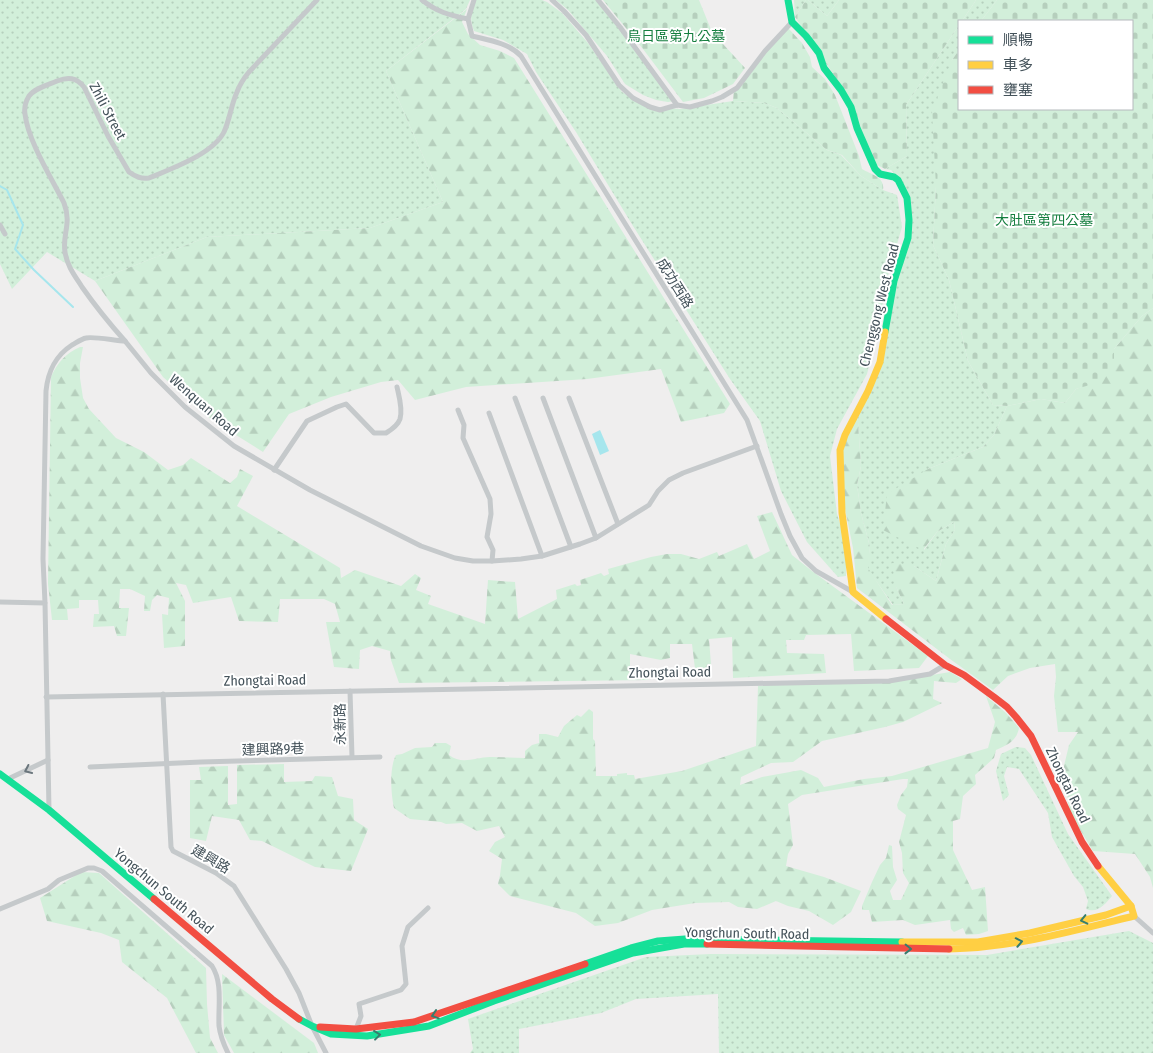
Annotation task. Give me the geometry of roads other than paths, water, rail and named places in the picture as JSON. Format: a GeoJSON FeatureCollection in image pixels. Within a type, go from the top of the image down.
{"type":"FeatureCollection","features":[{"type":"Feature","properties":{"kind":"street","name":"Zhili Street"},"geometry":{"type":"LineString","coordinates":[[125,341],[100,313],[67,261],[65,250],[68,211],[31,136],[24,113],[25,104],[29,96],[43,87],[66,78],[74,78],[80,82],[129,172],[135,176],[149,178],[201,154],[218,141],[223,133],[241,82],[318,0]]}},
{"type":"Feature","properties":{"kind":"street"},"geometry":{"type":"LineString","coordinates":[[422,0],[446,14],[468,19],[474,0]]}},
{"type":"Feature","properties":{"kind":"street"},"geometry":{"type":"LineString","coordinates":[[552,0],[586,35],[619,85],[632,98],[660,110],[677,105],[690,107],[712,101],[736,88],[765,51],[792,22],[788,0]]}},
{"type":"Feature","properties":{"kind":"street"},"geometry":{"type":"LineString","coordinates":[[598,0],[677,105]]}},
{"type":"Feature","properties":{"kind":"street","name":"成功西路"},"geometry":{"type":"LineString","coordinates":[[468,19],[472,36],[507,46],[516,50],[521,56],[746,420],[781,514],[802,558],[816,572],[853,592]]}},
{"type":"Feature","properties":{"kind":"street","name":"Chenggong West Road"},"geometry":{"type":"LineString","coordinates":[[792,22],[819,53],[824,68],[852,107],[857,128],[874,169],[880,174],[894,177],[898,180],[907,198],[908,238],[894,281],[880,362],[868,391],[845,435],[840,450],[842,513],[853,592]]}},
{"type":"Feature","properties":{"kind":"street"},"geometry":{"type":"LineString","coordinates":[[0,225],[4,234]]}},
{"type":"Feature","properties":{"kind":"street"},"geometry":{"type":"LineString","coordinates":[[49,810],[43,559],[46,391],[49,374],[54,362],[61,353],[72,345],[87,337],[125,341]]}},
{"type":"Feature","properties":{"kind":"street","name":"Wenquan Road"},"geometry":{"type":"LineString","coordinates":[[125,341],[151,373],[185,407],[234,446],[310,490],[421,546],[455,558],[473,561],[492,562],[542,556],[596,538],[649,505],[658,491],[669,480],[757,446]]}},
{"type":"Feature","properties":{"kind":"street"},"geometry":{"type":"LineString","coordinates":[[274,470],[308,421],[346,404],[374,432],[386,433],[401,418],[401,404],[397,387]]}},
{"type":"Feature","properties":{"kind":"street"},"geometry":{"type":"LineString","coordinates":[[515,398],[571,547]]}},
{"type":"Feature","properties":{"kind":"street"},"geometry":{"type":"LineString","coordinates":[[543,398],[596,538]]}},
{"type":"Feature","properties":{"kind":"street"},"geometry":{"type":"LineString","coordinates":[[569,398],[618,524]]}},
{"type":"Feature","properties":{"kind":"street"},"geometry":{"type":"LineString","coordinates":[[458,410],[464,425],[463,438],[490,500],[491,514],[487,537],[493,550],[492,562]]}},
{"type":"Feature","properties":{"kind":"street"},"geometry":{"type":"LineString","coordinates":[[489,413],[542,556]]}},
{"type":"Feature","properties":{"kind":"street"},"geometry":{"type":"LineString","coordinates":[[853,592],[945,665]]}},
{"type":"Feature","properties":{"kind":"street"},"geometry":{"type":"LineString","coordinates":[[0,602],[45,603]]}},
{"type":"Feature","properties":{"kind":"street","name":"Zhongtai Road"},"geometry":{"type":"LineString","coordinates":[[46,697],[889,681],[930,674],[945,665],[964,675],[1007,707],[1031,736],[1082,842],[1093,860],[1131,906],[1134,916]]}},
{"type":"Feature","properties":{"kind":"street","name":"永新路"},"geometry":{"type":"LineString","coordinates":[[350,691],[352,757]]}},
{"type":"Feature","properties":{"kind":"street","name":"建興路"},"geometry":{"type":"LineString","coordinates":[[163,694],[171,847],[173,851],[216,873],[234,886],[286,969],[299,993],[312,1026]]}},
{"type":"Feature","properties":{"kind":"street","name":"建興路9巷"},"geometry":{"type":"LineString","coordinates":[[90,767],[380,756]]}},
{"type":"Feature","properties":{"kind":"street"},"geometry":{"type":"LineString","coordinates":[[8,779],[48,760]]}},
{"type":"Feature","properties":{"kind":"street","name":"Yongchun South Road"},"geometry":{"type":"LineString","coordinates":[[0,774],[49,810],[272,999],[293,1015],[331,1034],[367,1036],[428,1026],[632,950]]}},
{"type":"Feature","properties":{"kind":"street"},"geometry":{"type":"LineString","coordinates":[[0,909],[48,889],[59,880],[88,868],[102,871],[212,966],[218,981],[219,1028],[228,1053]]}},
{"type":"Feature","properties":{"kind":"street","name":"Yongchun South Road"},"geometry":{"type":"LineString","coordinates":[[935,946],[978,942],[1030,933],[1106,915],[1131,906]]}},
{"type":"Feature","properties":{"kind":"street"},"geometry":{"type":"LineString","coordinates":[[356,1029],[361,1016],[359,1004],[402,990],[406,984],[402,946],[408,927],[428,908]]}},
{"type":"Feature","properties":{"kind":"street"},"geometry":{"type":"LineString","coordinates":[[1134,916],[1153,933]]}},
{"type":"Feature","properties":{"kind":"street","name":"Yongchun South Road"},"geometry":{"type":"LineString","coordinates":[[312,1026],[356,1029],[414,1022],[632,950],[685,941],[935,946],[977,949],[1042,938],[1134,916]]}},
{"type":"Feature","properties":{"kind":"street"},"geometry":{"type":"LineString","coordinates":[[312,1026],[326,1053]]}},
{"type":"Feature","properties":{"kind":"water"},"geometry":{"type":"Polygon","coordinates":[[[600,430],[609,451],[600,455],[592,434],[600,430]]]}},
{"type":"Feature","properties":{"kind":"waterway"},"geometry":{"type":"LineString","coordinates":[[0,186],[7,190],[23,225],[15,249],[73,307]]}},
{"type":"Feature","properties":{"kind":"park label","name":"烏日區第九公墓"},"geometry":{"type":"Point","coordinates":[676,36]}},
{"type":"Feature","properties":{"kind":"park label","name":"大肚區第四公墓"},"geometry":{"type":"Point","coordinates":[1044,220]}}]}
